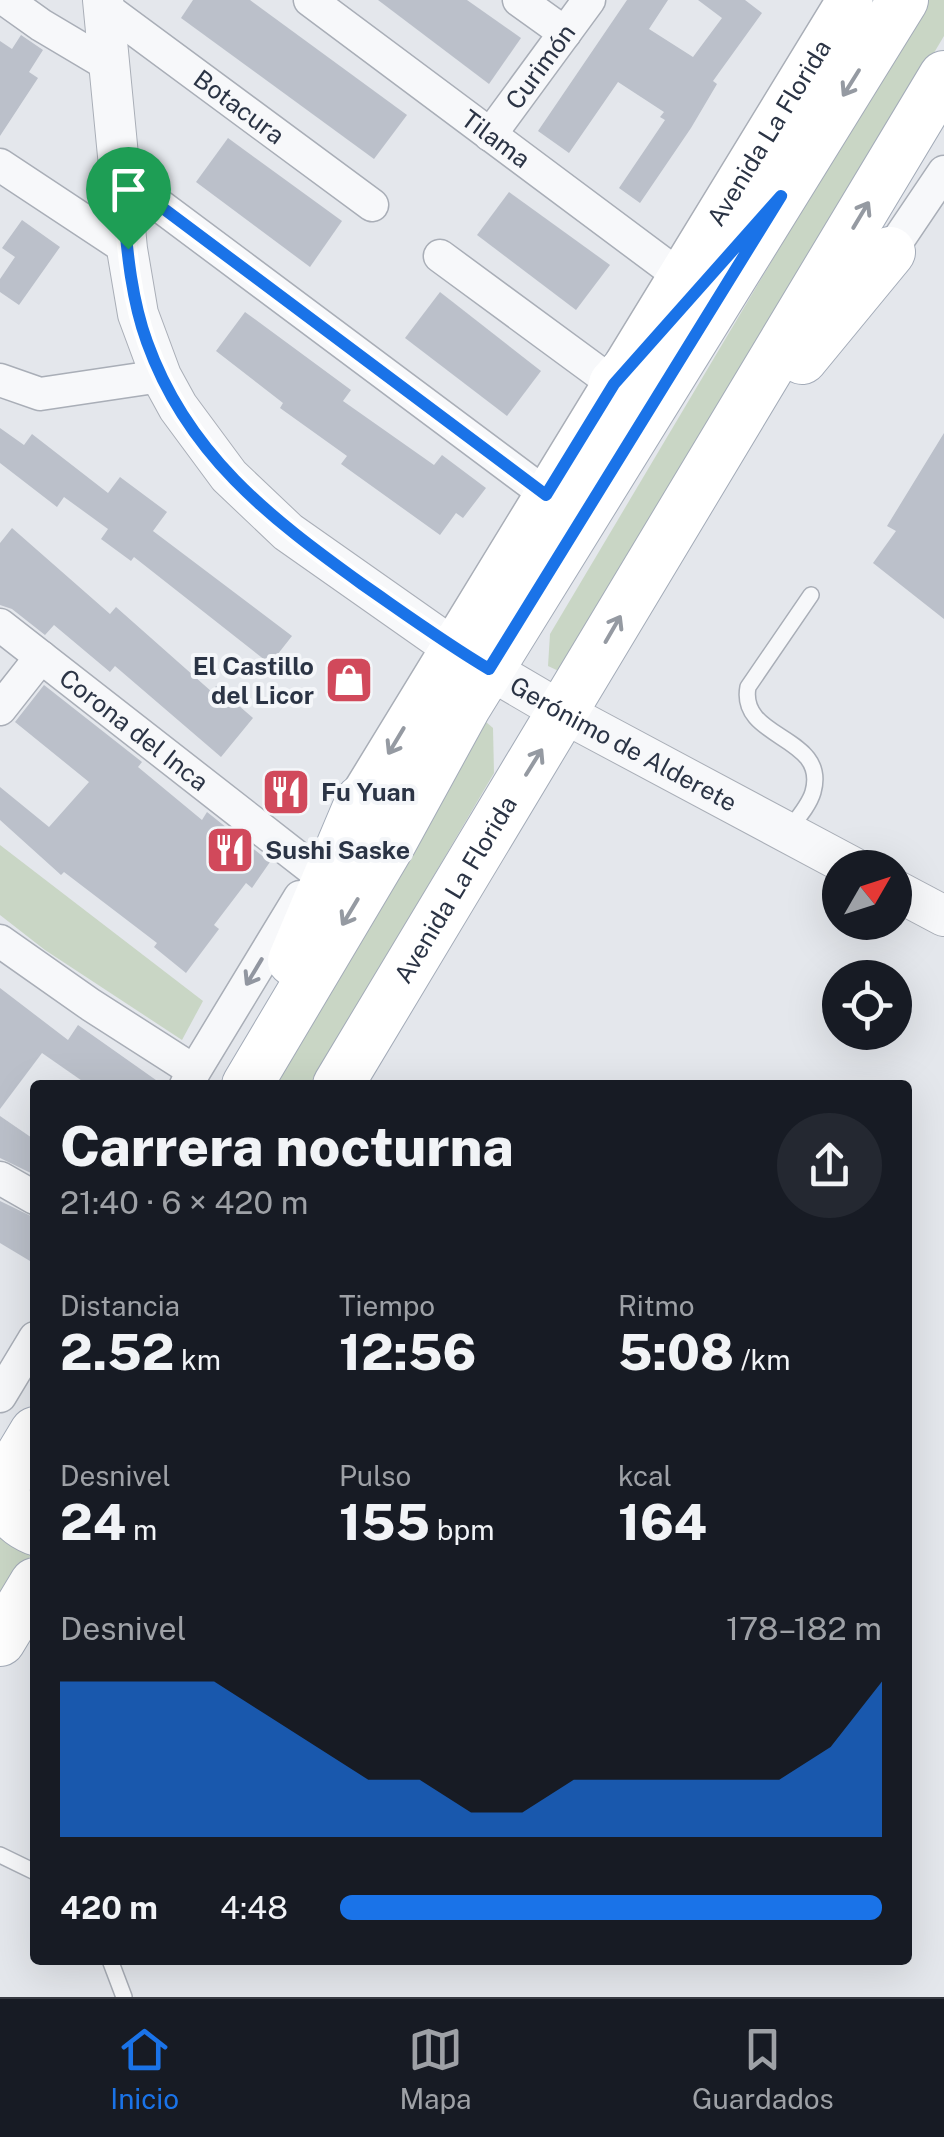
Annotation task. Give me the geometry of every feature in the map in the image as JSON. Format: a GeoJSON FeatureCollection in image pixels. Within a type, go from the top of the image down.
{"type":"FeatureCollection","features":[{"type":"Feature","properties":{"kind":"main road","name":"Avenida La Florida"},"geometry":{"type":"LineString","coordinates":[[250,1080],[392,841],[546,495],[850,0]]}},
{"type":"Feature","properties":{"kind":"main road","name":"Avenida La Florida"},"geometry":{"type":"LineString","coordinates":[[361,800],[471,658],[781,196],[903,0]]}},
{"type":"Feature","properties":{"kind":"main road","name":"Avenida La Florida"},"geometry":{"type":"LineString","coordinates":[[341,1080],[944,76]]}},
{"type":"Feature","properties":{"kind":"main road"},"geometry":{"type":"LineString","coordinates":[[614,384],[781,196]]}},
{"type":"Feature","properties":{"kind":"main road"},"geometry":{"type":"LineString","coordinates":[[726,438],[820,340],[890,252]]}},
{"type":"Feature","properties":{"kind":"main road"},"geometry":{"type":"LineString","coordinates":[[249,1080],[311,914],[361,800]]}},
{"type":"Feature","properties":{"kind":"main road"},"geometry":{"type":"LineString","coordinates":[[30,1440],[2,1486],[10,1512],[30,1527]]}},
{"type":"Feature","properties":{"kind":"main road"},"geometry":{"type":"LineString","coordinates":[[0,1641],[30,1591]]}},
{"type":"Feature","properties":{"kind":"street"},"geometry":{"type":"LineString","coordinates":[[6,0],[110,66]]}},
{"type":"Feature","properties":{"kind":"street","name":"Tilama"},"geometry":{"type":"LineString","coordinates":[[310,0],[681,278]]}},
{"type":"Feature","properties":{"kind":"street"},"geometry":{"type":"LineString","coordinates":[[519,0],[565,33]]}},
{"type":"Feature","properties":{"kind":"street","name":"Curimón"},"geometry":{"type":"LineString","coordinates":[[490,134],[590,0]]}},
{"type":"Feature","properties":{"kind":"street","name":"Gerónimo de Alderete"},"geometry":{"type":"LineString","coordinates":[[104,4],[138,314],[160,376],[203,445],[288,532],[471,658],[564,713],[822,851]]}},
{"type":"Feature","properties":{"kind":"street","name":"Botacura"},"geometry":{"type":"LineString","coordinates":[[104,4],[372,205]]}},
{"type":"Feature","properties":{"kind":"street"},"geometry":{"type":"LineString","coordinates":[[0,165],[128,249]]}},
{"type":"Feature","properties":{"kind":"street"},"geometry":{"type":"LineString","coordinates":[[890,252],[944,172]]}},
{"type":"Feature","properties":{"kind":"street"},"geometry":{"type":"LineString","coordinates":[[120,176],[546,495]]}},
{"type":"Feature","properties":{"kind":"street"},"geometry":{"type":"LineString","coordinates":[[440,256],[614,384]]}},
{"type":"Feature","properties":{"kind":"street"},"geometry":{"type":"LineString","coordinates":[[0,380],[40,394],[160,376]]}},
{"type":"Feature","properties":{"kind":"street","name":"Corona del Inca"},"geometry":{"type":"LineString","coordinates":[[0,625],[315,872]]}},
{"type":"Feature","properties":{"kind":"street"},"geometry":{"type":"LineString","coordinates":[[0,709],[41,657]]}},
{"type":"Feature","properties":{"kind":"street","name":"Avenida La Florida"},"geometry":{"type":"LineString","coordinates":[[190,1078],[361,800]]}},
{"type":"Feature","properties":{"kind":"street"},"geometry":{"type":"LineString","coordinates":[[912,899],[944,916]]}},
{"type":"Feature","properties":{"kind":"street"},"geometry":{"type":"LineString","coordinates":[[0,940],[190,1078]]}},
{"type":"Feature","properties":{"kind":"street"},"geometry":{"type":"LineString","coordinates":[[0,1178],[30,1195]]}},
{"type":"Feature","properties":{"kind":"street"},"geometry":{"type":"LineString","coordinates":[[0,1396],[30,1346]]}},
{"type":"Feature","properties":{"kind":"lane"},"geometry":{"type":"LineString","coordinates":[[787,832],[811,798],[814,772],[804,752],[755,719],[746,698],[748,687],[812,595]]}},
{"type":"Feature","properties":{"kind":"lane"},"geometry":{"type":"LineString","coordinates":[[0,1856],[30,1870]]}},
{"type":"Feature","properties":{"kind":"lane"},"geometry":{"type":"LineString","coordinates":[[112,1965],[124,1997]]}},
{"type":"Feature","properties":{"kind":"green space"},"geometry":{"type":"Polygon","coordinates":[[[927,0],[944,0],[944,36],[565,674],[548,666],[550,634],[927,0]]]}},
{"type":"Feature","properties":{"kind":"green space"},"geometry":{"type":"Polygon","coordinates":[[[486,722],[493,728],[494,773],[314,1080],[272,1080],[486,722]]]}},
{"type":"Feature","properties":{"kind":"green space"},"geometry":{"type":"Polygon","coordinates":[[[0,845],[203,1001],[182,1040],[45,950],[0,915],[0,845]]]}},
{"type":"Feature","properties":{"kind":"green space"},"geometry":{"type":"Polygon","coordinates":[[[30,1480],[30,1556],[0,1606],[0,1529],[30,1480]]]}},
{"type":"Feature","properties":{"kind":"building"},"geometry":{"type":"Polygon","coordinates":[[[193,0],[250,0],[407,115],[374,159],[181,18],[193,0]]]}},
{"type":"Feature","properties":{"kind":"building"},"geometry":{"type":"Polygon","coordinates":[[[378,0],[467,0],[521,38],[489,84],[378,0]]]}},
{"type":"Feature","properties":{"kind":"building"},"geometry":{"type":"Polygon","coordinates":[[[627,0],[668,0],[649,29],[693,57],[722,18],[698,0],[745,0],[762,13],[713,81],[717,84],[691,128],[640,203],[619,188],[665,120],[660,117],[664,112],[618,82],[569,153],[538,131],[627,0]]]}},
{"type":"Feature","properties":{"kind":"building"},"geometry":{"type":"Polygon","coordinates":[[[21,35],[43,50],[29,72],[38,78],[0,136],[0,41],[12,49],[21,35]]]}},
{"type":"Feature","properties":{"kind":"building"},"geometry":{"type":"Polygon","coordinates":[[[228,138],[342,221],[310,267],[196,182],[228,138]]]}},
{"type":"Feature","properties":{"kind":"building"},"geometry":{"type":"Polygon","coordinates":[[[509,192],[610,265],[576,310],[477,235],[509,192]]]}},
{"type":"Feature","properties":{"kind":"building"},"geometry":{"type":"Polygon","coordinates":[[[22,220],[60,247],[19,305],[0,292],[0,279],[15,257],[2,248],[22,220]]]}},
{"type":"Feature","properties":{"kind":"building"},"geometry":{"type":"Polygon","coordinates":[[[440,292],[541,371],[507,416],[405,338],[440,292]]]}},
{"type":"Feature","properties":{"kind":"building"},"geometry":{"type":"Polygon","coordinates":[[[245,312],[351,390],[343,401],[434,465],[442,455],[486,488],[463,518],[456,513],[440,535],[341,464],[347,456],[280,408],[283,403],[216,351],[245,312]]]}},
{"type":"Feature","properties":{"kind":"building"},"geometry":{"type":"Polygon","coordinates":[[[0,428],[24,445],[32,434],[108,493],[120,477],[167,512],[153,531],[292,636],[270,664],[134,557],[131,561],[101,539],[108,529],[64,497],[57,507],[0,463],[0,428]]]}},
{"type":"Feature","properties":{"kind":"building"},"geometry":{"type":"Polygon","coordinates":[[[944,433],[944,619],[873,563],[896,531],[887,526],[944,433]]]}},
{"type":"Feature","properties":{"kind":"building"},"geometry":{"type":"Polygon","coordinates":[[[12,528],[110,614],[116,607],[212,692],[216,686],[253,718],[221,757],[115,666],[110,672],[54,625],[45,635],[12,609],[0,605],[0,543],[12,528]]]}},
{"type":"Feature","properties":{"kind":"building"},"geometry":{"type":"Polygon","coordinates":[[[44,685],[142,762],[138,767],[202,820],[207,812],[270,862],[252,888],[246,883],[214,925],[219,929],[186,973],[154,947],[157,943],[64,872],[61,875],[0,820],[0,787],[49,827],[89,782],[15,722],[44,685]]]}},
{"type":"Feature","properties":{"kind":"building"},"geometry":{"type":"Polygon","coordinates":[[[0,988],[68,1040],[78,1025],[156,1080],[81,1080],[42,1053],[0,1109],[0,988]]]}},
{"type":"Feature","properties":{"kind":"building"},"geometry":{"type":"Polygon","coordinates":[[[0,1116],[30,1137],[30,1173],[0,1158],[0,1116]]]}},
{"type":"Feature","properties":{"kind":"building"},"geometry":{"type":"Polygon","coordinates":[[[0,1201],[30,1216],[30,1261],[0,1243],[0,1201]]]}},
{"type":"Feature","properties":{"kind":"place","name":"El Castillo del Licor"},"geometry":{"type":"Point","coordinates":[349,680]}},
{"type":"Feature","properties":{"kind":"place","name":"Fu Yuan"},"geometry":{"type":"Point","coordinates":[286,792]}},
{"type":"Feature","properties":{"kind":"place","name":"Sushi Saske"},"geometry":{"type":"Point","coordinates":[230,850]}},
{"type":"Feature","properties":{"kind":"route"},"geometry":{"type":"LineString","coordinates":[[120,176],[546,495],[614,384],[781,196],[489,669],[288,532],[229,476],[203,445],[160,376],[138,314],[128,249],[120,176]]}}]}
